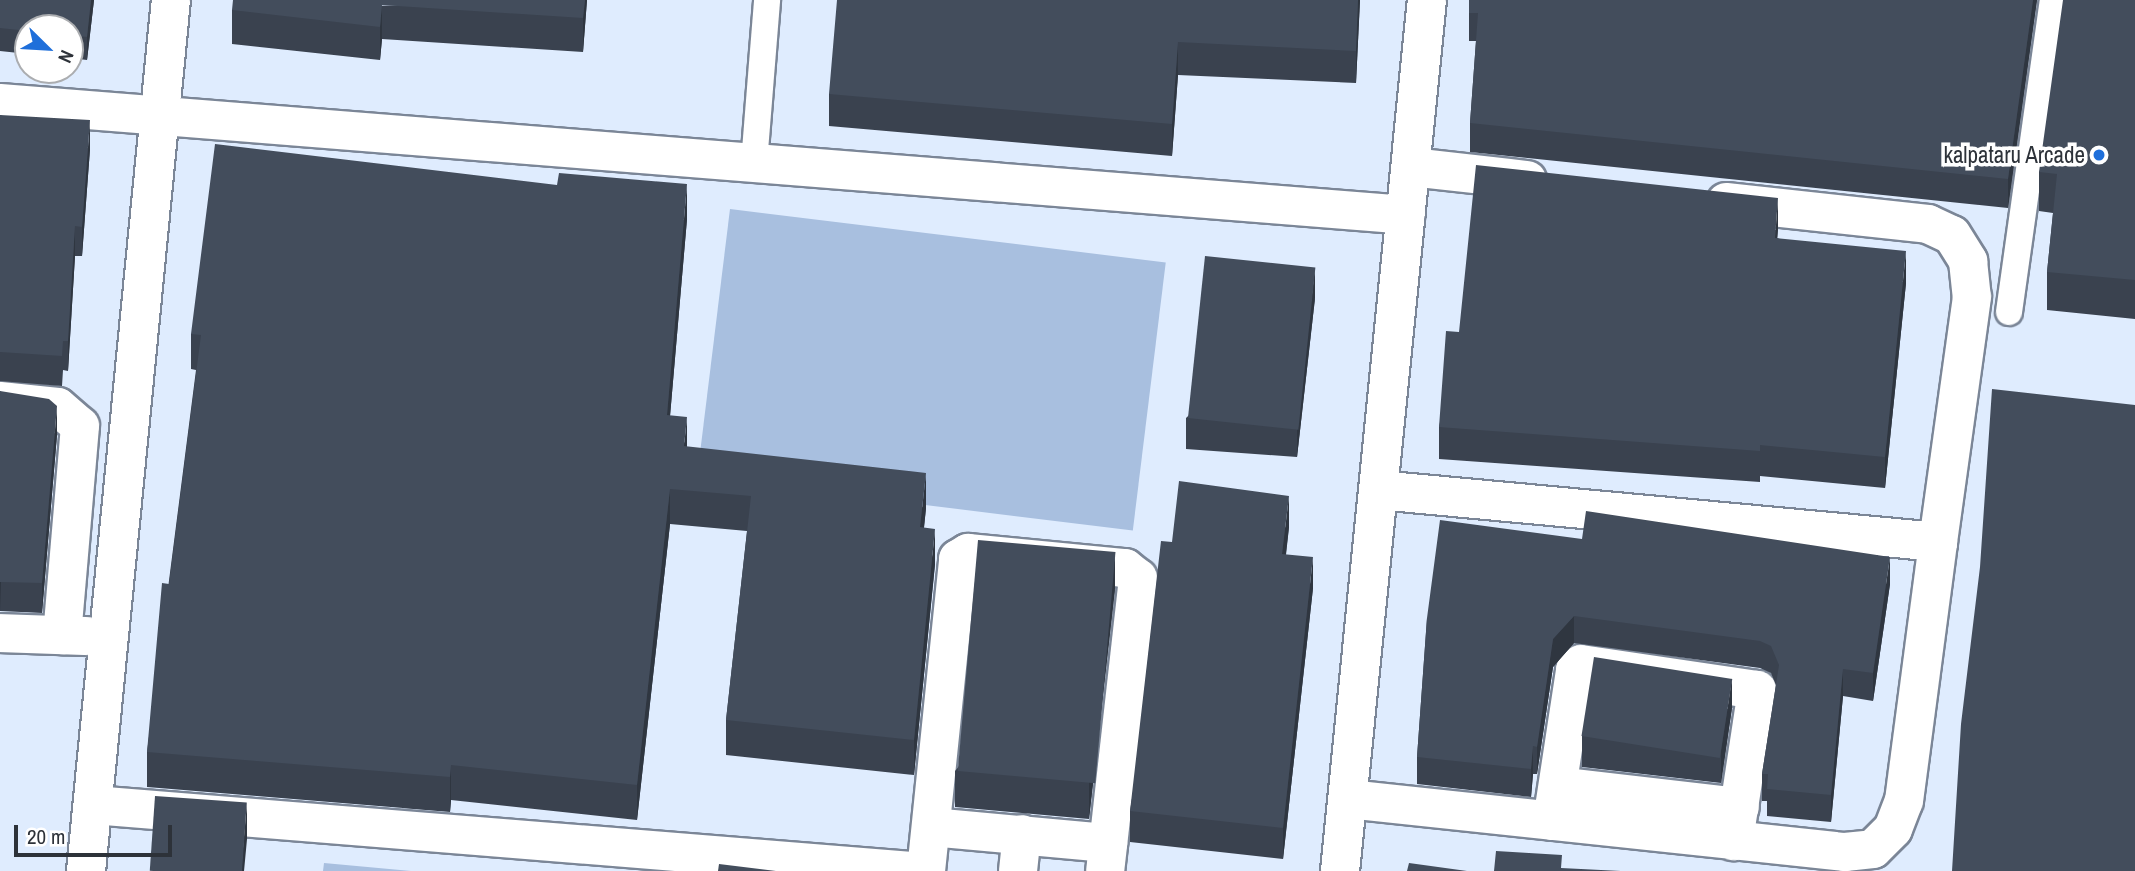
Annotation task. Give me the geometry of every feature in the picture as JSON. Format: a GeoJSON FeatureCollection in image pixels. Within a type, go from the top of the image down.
{"type":"FeatureCollection","features":[{"type":"Feature","properties":{"kind":"street"},"geometry":{"type":"LineString","coordinates":[[86,871],[171,0]]}},
{"type":"Feature","properties":{"kind":"street"},"geometry":{"type":"LineString","coordinates":[[1340,871],[1427,0]]}},
{"type":"Feature","properties":{"kind":"street"},"geometry":{"type":"LineString","coordinates":[[0,103],[1406,215]]}},
{"type":"Feature","properties":{"kind":"street"},"geometry":{"type":"LineString","coordinates":[[1410,167],[1560,184]]}},
{"type":"Feature","properties":{"kind":"street"},"geometry":{"type":"LineString","coordinates":[[1348,799],[1555,804],[1737,824],[1845,852],[1873,849],[1893,829],[1904,801],[1972,297],[1968,261],[1952,235],[1927,224],[1696,199]]}},
{"type":"Feature","properties":{"kind":"street"},"geometry":{"type":"LineString","coordinates":[[0,401],[58,407],[80,426],[62,635]]}},
{"type":"Feature","properties":{"kind":"street"},"geometry":{"type":"LineString","coordinates":[[1378,489],[1938,542]]}},
{"type":"Feature","properties":{"kind":"street"},"geometry":{"type":"LineString","coordinates":[[926,871],[958,559],[968,553],[1125,568],[1138,578],[1106,857],[1021,847],[931,827]]}},
{"type":"Feature","properties":{"kind":"street"},"geometry":{"type":"LineString","coordinates":[[0,633],[110,636]]}},
{"type":"Feature","properties":{"kind":"street"},"geometry":{"type":"LineString","coordinates":[[1555,804],[1575,670],[1581,664],[1757,690],[1737,824]]}},
{"type":"Feature","properties":{"kind":"street"},"geometry":{"type":"LineString","coordinates":[[93,805],[911,871]]}},
{"type":"Feature","properties":{"kind":"lane"},"geometry":{"type":"LineString","coordinates":[[754,163],[767,0]]}},
{"type":"Feature","properties":{"kind":"lane"},"geometry":{"type":"LineString","coordinates":[[2009,312],[2053,0]]}},
{"type":"Feature","properties":{"kind":"shaded area"},"geometry":{"type":"Polygon","coordinates":[[[730,209],[1166,263],[1133,530],[697,477],[730,209]]]}},
{"type":"Feature","properties":{"kind":"shaded area"},"geometry":{"type":"Polygon","coordinates":[[[324,863],[411,871],[323,871],[324,863]]]}},
{"type":"Feature","properties":{"kind":"building"},"geometry":{"type":"Polygon","coordinates":[[[0,0],[91,0],[87,37],[84,37],[84,14],[14,14],[14,30],[0,28],[0,0]]]}},
{"type":"Feature","properties":{"kind":"building"},"geometry":{"type":"Polygon","coordinates":[[[233,0],[585,0],[583,18],[382,5],[380,27],[232,10],[233,0]]]}},
{"type":"Feature","properties":{"kind":"building"},"geometry":{"type":"Polygon","coordinates":[[[837,0],[1358,0],[1356,51],[1178,42],[1172,124],[829,94],[837,0]]]}},
{"type":"Feature","properties":{"kind":"building"},"geometry":{"type":"Polygon","coordinates":[[[1469,0],[2033,0],[2008,179],[1470,123],[1478,13],[1469,13],[1469,0]]]}},
{"type":"Feature","properties":{"kind":"building","name":"kalpataru Arcade"},"geometry":{"type":"Polygon","coordinates":[[[2063,0],[2135,0],[2135,280],[2047,272],[2057,174],[2039,172],[2063,0]]]}},
{"type":"Feature","properties":{"kind":"building"},"geometry":{"type":"Polygon","coordinates":[[[0,115],[90,120],[82,227],[75,226],[68,341],[63,341],[62,356],[0,352],[0,115]]]}},
{"type":"Feature","properties":{"kind":"building"},"geometry":{"type":"Polygon","coordinates":[[[215,144],[557,185],[559,173],[687,184],[667,415],[687,417],[684,446],[926,473],[920,527],[935,529],[914,740],[726,720],[751,496],[670,489],[637,785],[451,765],[450,777],[147,752],[162,583],[169,584],[201,335],[191,334],[215,144]]]}},
{"type":"Feature","properties":{"kind":"building"},"geometry":{"type":"Polygon","coordinates":[[[1476,165],[1778,198],[1775,238],[1906,251],[1885,457],[1760,445],[1760,451],[1439,427],[1446,331],[1459,332],[1476,165]]]}},
{"type":"Feature","properties":{"kind":"building"},"geometry":{"type":"Polygon","coordinates":[[[1205,256],[1315,268],[1298,430],[1188,418],[1205,256]]]}},
{"type":"Feature","properties":{"kind":"building"},"geometry":{"type":"Polygon","coordinates":[[[1992,389],[2135,405],[2135,871],[1952,871],[1961,724],[1980,567],[1992,389]]]}},
{"type":"Feature","properties":{"kind":"building"},"geometry":{"type":"Polygon","coordinates":[[[0,391],[49,399],[57,406],[42,583],[0,582],[0,391]]]}},
{"type":"Feature","properties":{"kind":"building"},"geometry":{"type":"Polygon","coordinates":[[[1179,481],[1289,496],[1282,554],[1313,557],[1283,828],[1130,811],[1161,541],[1172,542],[1179,481]]]}},
{"type":"Feature","properties":{"kind":"building"},"geometry":{"type":"Polygon","coordinates":[[[1586,511],[1890,557],[1873,673],[1843,669],[1831,795],[1767,789],[1768,774],[1762,774],[1779,665],[1771,646],[1760,641],[1574,616],[1553,639],[1537,747],[1533,746],[1531,769],[1417,757],[1427,618],[1440,520],[1582,539],[1586,511]]]}},
{"type":"Feature","properties":{"kind":"building"},"geometry":{"type":"Polygon","coordinates":[[[978,540],[1115,552],[1095,783],[958,771],[978,540]]]}},
{"type":"Feature","properties":{"kind":"building"},"geometry":{"type":"Polygon","coordinates":[[[1594,657],[1732,679],[1720,758],[1581,736],[1594,657]]]}},
{"type":"Feature","properties":{"kind":"building"},"geometry":{"type":"Polygon","coordinates":[[[155,796],[247,802],[242,871],[150,871],[155,796]]]}},
{"type":"Feature","properties":{"kind":"building"},"geometry":{"type":"Polygon","coordinates":[[[1496,851],[1562,855],[1561,868],[1621,871],[1494,871],[1496,851]]]}},
{"type":"Feature","properties":{"kind":"building"},"geometry":{"type":"Polygon","coordinates":[[[1409,863],[1467,871],[1407,871],[1409,863]]]}},
{"type":"Feature","properties":{"kind":"building"},"geometry":{"type":"Polygon","coordinates":[[[719,864],[776,871],[718,871],[719,864]]]}},
{"type":"Feature","properties":{"kind":"place","name":"kalpataru Arcade"},"geometry":{"type":"Point","coordinates":[2099,155]}}]}
